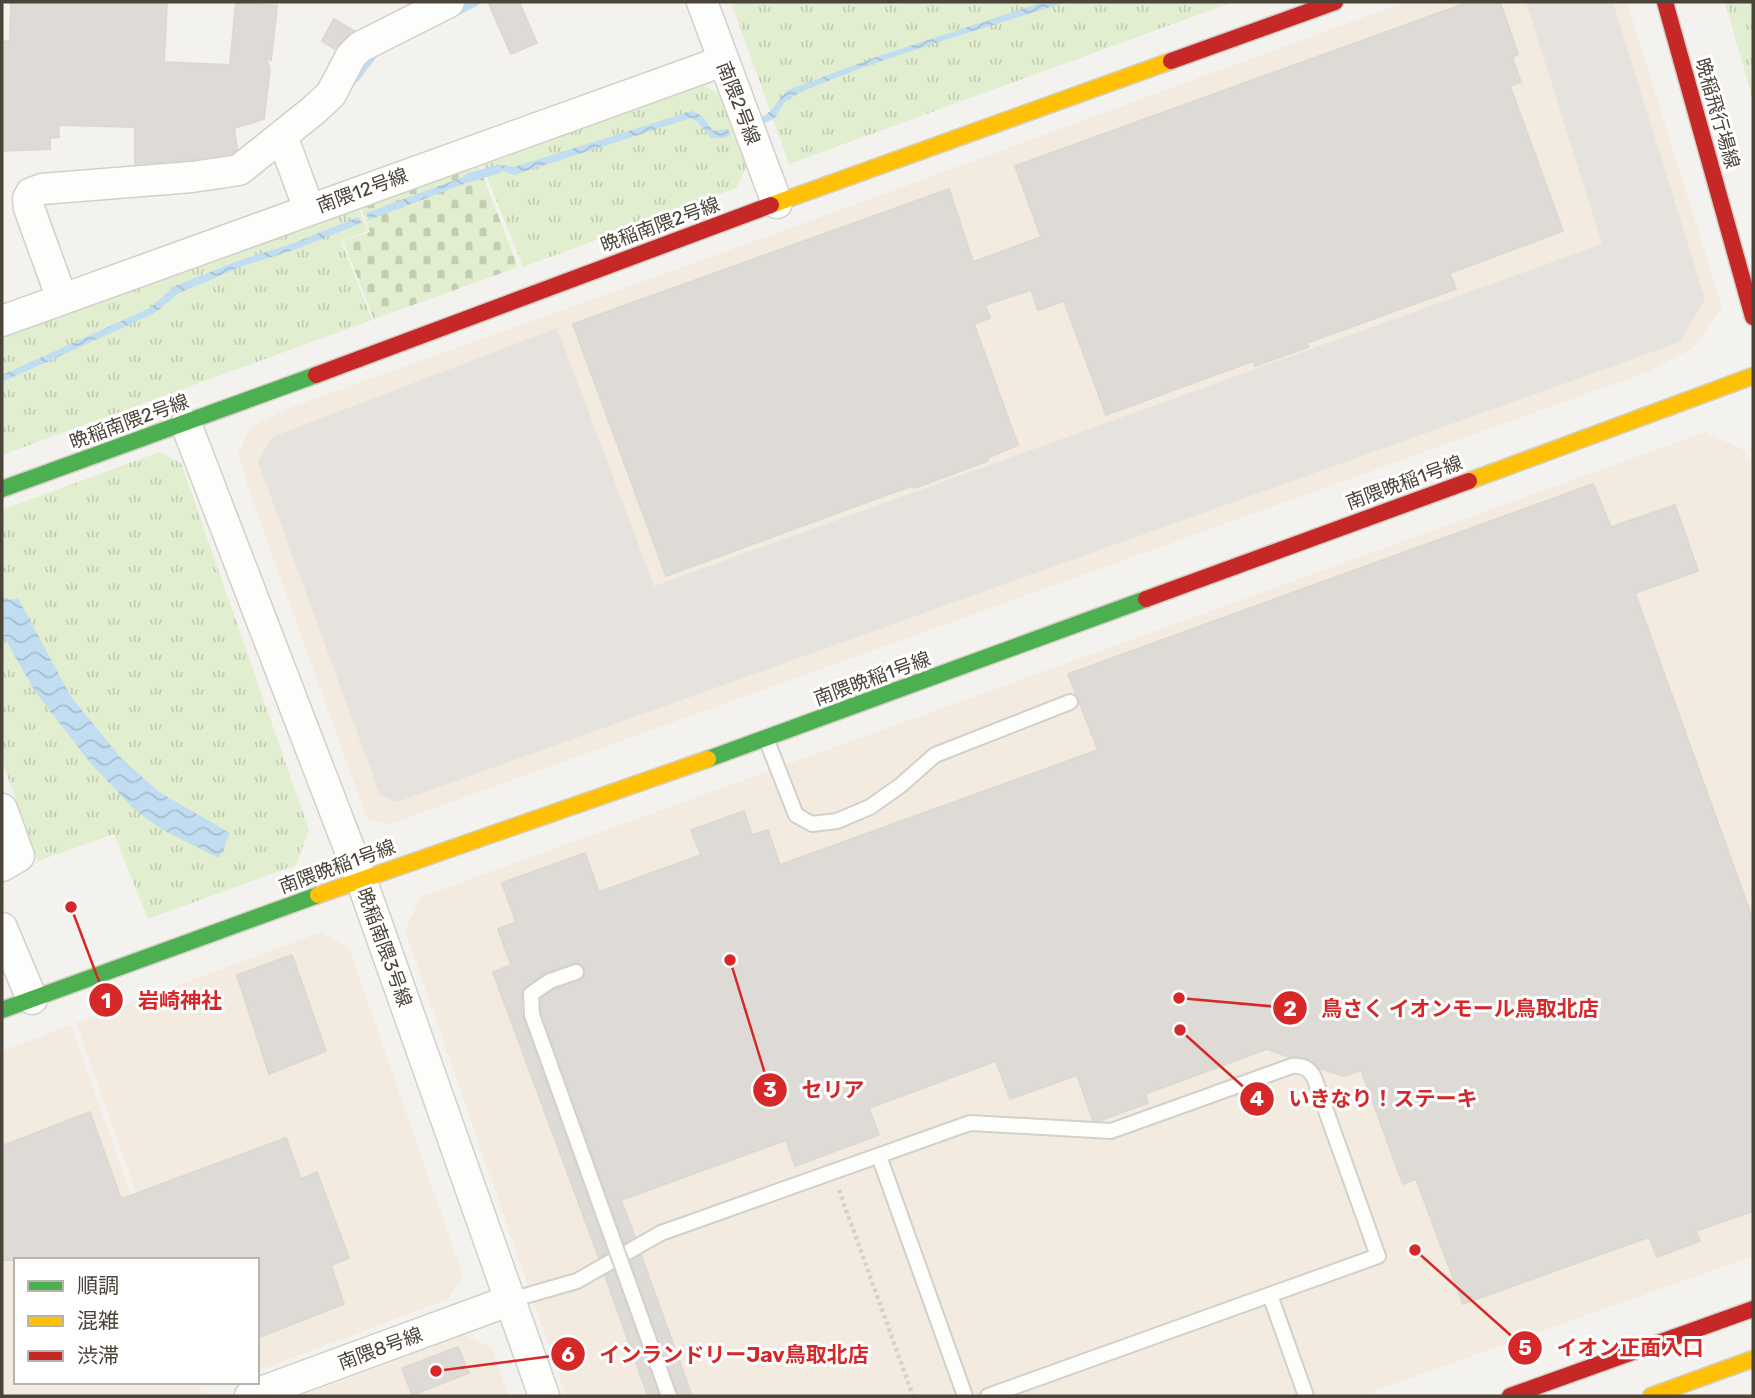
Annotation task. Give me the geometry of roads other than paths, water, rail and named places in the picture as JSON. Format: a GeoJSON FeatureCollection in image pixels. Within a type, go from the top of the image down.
{"type":"FeatureCollection","features":[{"type":"Feature","properties":{"kind":"street"},"geometry":{"type":"LineString","coordinates":[[62,299],[29,208],[28,199],[31,193],[42,189],[239,170],[331,94],[351,56],[360,47],[449,2]]}},
{"type":"Feature","properties":{"kind":"street","name":"南隈2号線"},"geometry":{"type":"LineString","coordinates":[[702,2],[777,203]]}},
{"type":"Feature","properties":{"kind":"street","name":"晩稲南隈2号線"},"geometry":{"type":"LineString","coordinates":[[2,489],[186,424],[777,203],[1335,2]]}},
{"type":"Feature","properties":{"kind":"street","name":"晩稲飛行場線"},"geometry":{"type":"LineString","coordinates":[[1665,2],[1753,317]]}},
{"type":"Feature","properties":{"kind":"street","name":"南隈12号線"},"geometry":{"type":"LineString","coordinates":[[2,321],[723,61]]}},
{"type":"Feature","properties":{"kind":"street"},"geometry":{"type":"LineString","coordinates":[[282,136],[309,209]]}},
{"type":"Feature","properties":{"kind":"street","name":"南隈晩稲1号線"},"geometry":{"type":"LineString","coordinates":[[2,1010],[361,879],[766,739],[1753,376]]}},
{"type":"Feature","properties":{"kind":"street","name":"晩稲南隈3号線"},"geometry":{"type":"LineString","coordinates":[[186,424],[361,879],[544,1396]]}},
{"type":"Feature","properties":{"kind":"street"},"geometry":{"type":"LineString","coordinates":[[2,809],[19,856],[2,866]]}},
{"type":"Feature","properties":{"kind":"street"},"geometry":{"type":"LineString","coordinates":[[2,928],[32,999]]}},
{"type":"Feature","properties":{"kind":"street","name":"南隈8号線"},"geometry":{"type":"LineString","coordinates":[[250,1396],[511,1300]]}},
{"type":"Feature","properties":{"kind":"street"},"geometry":{"type":"LineString","coordinates":[[1510,1396],[1753,1308]]}},
{"type":"Feature","properties":{"kind":"street"},"geometry":{"type":"LineString","coordinates":[[1651,1396],[1753,1359]]}},
{"type":"Feature","properties":{"kind":"lane"},"geometry":{"type":"LineString","coordinates":[[766,739],[796,815],[812,824],[837,821],[870,807],[901,785],[935,755],[1070,702]]}},
{"type":"Feature","properties":{"kind":"lane"},"geometry":{"type":"LineString","coordinates":[[576,972],[550,981],[531,994],[532,1015],[669,1396]]}},
{"type":"Feature","properties":{"kind":"lane"},"geometry":{"type":"LineString","coordinates":[[511,1300],[577,1281],[661,1233],[970,1124],[1111,1131],[1292,1066],[1304,1067],[1313,1074],[1378,1256],[988,1396]]}},
{"type":"Feature","properties":{"kind":"lane"},"geometry":{"type":"LineString","coordinates":[[879,1156],[965,1396]]}},
{"type":"Feature","properties":{"kind":"lane"},"geometry":{"type":"LineString","coordinates":[[1270,1295],[1306,1396]]}},
{"type":"Feature","properties":{"kind":"water"},"geometry":{"type":"Polygon","coordinates":[[[1043,2],[1066,2],[840,76],[790,98],[770,121],[764,123],[761,117],[772,109],[788,90],[876,57],[1043,2]]]}},
{"type":"Feature","properties":{"kind":"water"},"geometry":{"type":"Polygon","coordinates":[[[692,111],[702,116],[713,131],[728,129],[731,135],[711,138],[697,121],[691,118],[514,175],[501,170],[489,175],[486,168],[502,165],[514,167],[692,111]]]}},
{"type":"Feature","properties":{"kind":"water"},"geometry":{"type":"Polygon","coordinates":[[[477,172],[479,178],[369,220],[366,213],[477,172]]]}},
{"type":"Feature","properties":{"kind":"water"},"geometry":{"type":"Polygon","coordinates":[[[358,217],[362,223],[294,250],[243,266],[179,293],[153,314],[2,382],[2,375],[150,308],[175,286],[358,217]]]}},
{"type":"Feature","properties":{"kind":"water"},"geometry":{"type":"Polygon","coordinates":[[[2,596],[10,600],[18,598],[71,697],[122,759],[159,792],[230,833],[219,858],[163,830],[136,811],[92,765],[34,690],[2,633],[2,596]]]}},
{"type":"Feature","properties":{"kind":"waterway"},"geometry":{"type":"LineString","coordinates":[[451,14],[475,2]]}},
{"type":"Feature","properties":{"kind":"waterway"},"geometry":{"type":"LineString","coordinates":[[355,78],[374,53]]}},
{"type":"Feature","properties":{"kind":"waterway"},"geometry":{"type":"LineString","coordinates":[[468,178],[498,169]]}},
{"type":"Feature","properties":{"kind":"place","name":"岩崎神社"},"geometry":{"type":"Point","coordinates":[71,907]}},
{"type":"Feature","properties":{"kind":"place","name":"セリア"},"geometry":{"type":"Point","coordinates":[730,960]}},
{"type":"Feature","properties":{"kind":"place","name":"鳥さく イオンモール鳥取北店"},"geometry":{"type":"Point","coordinates":[1179,998]}},
{"type":"Feature","properties":{"kind":"place","name":"いきなり！ステーキ"},"geometry":{"type":"Point","coordinates":[1180,1030]}},
{"type":"Feature","properties":{"kind":"place","name":"イオン正面入口"},"geometry":{"type":"Point","coordinates":[1415,1250]}},
{"type":"Feature","properties":{"kind":"place","name":"インランドリーJav鳥取北店"},"geometry":{"type":"Point","coordinates":[436,1371]}}]}
